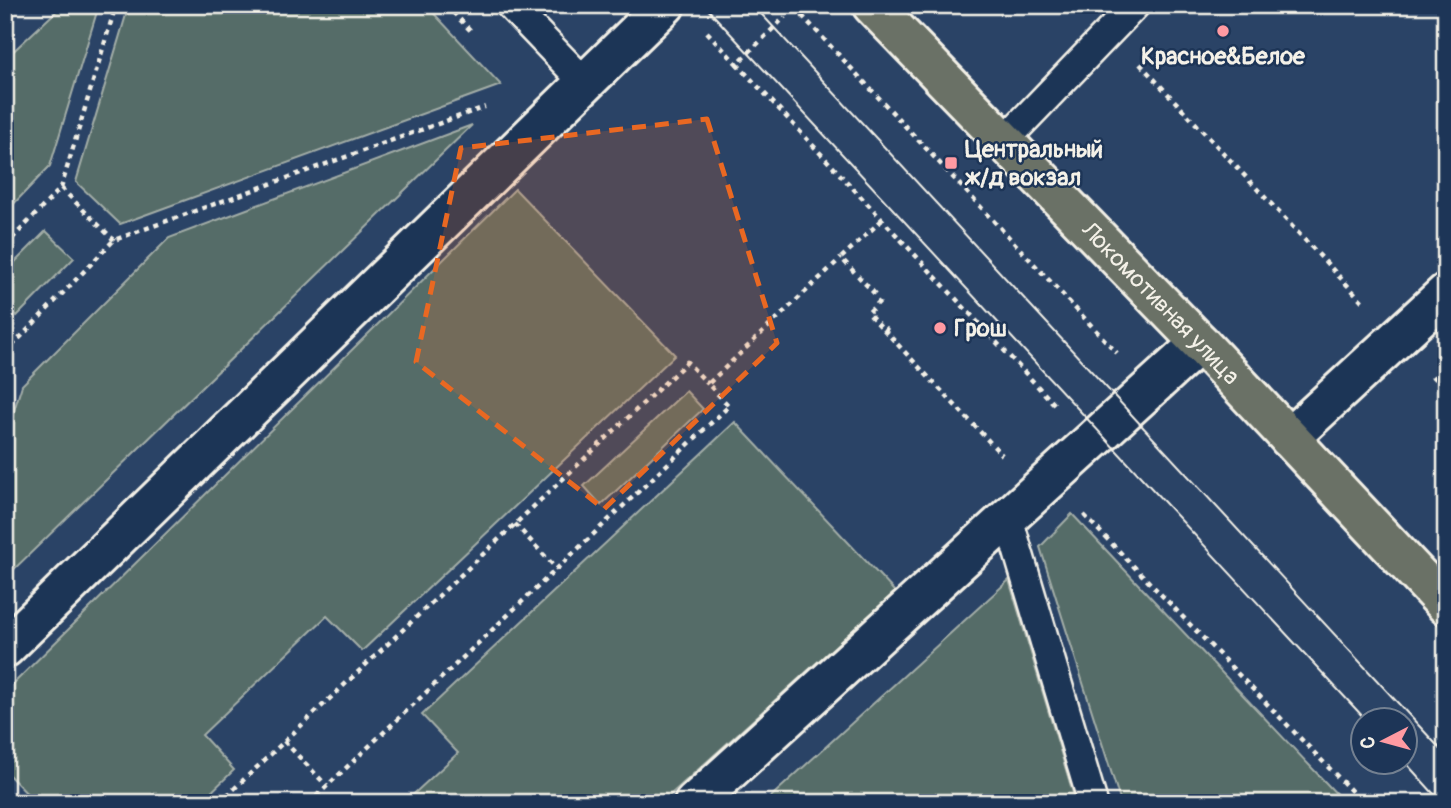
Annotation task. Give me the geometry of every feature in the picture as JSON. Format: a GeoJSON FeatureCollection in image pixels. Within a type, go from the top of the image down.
{"type":"FeatureCollection","features":[{"type":"Feature","properties":{"kind":"main road","name":"Локомотивная улица"},"geometry":{"type":"LineString","coordinates":[[872,5],[1200,343],[1446,605]]}},
{"type":"Feature","properties":{"kind":"street"},"geometry":{"type":"LineString","coordinates":[[5,648],[665,5]]}},
{"type":"Feature","properties":{"kind":"street"},"geometry":{"type":"LineString","coordinates":[[1289,438],[1446,293]]}},
{"type":"Feature","properties":{"kind":"street"},"geometry":{"type":"LineString","coordinates":[[694,803],[1200,343]]}},
{"type":"Feature","properties":{"kind":"lane"},"geometry":{"type":"LineString","coordinates":[[510,5],[585,83]]}},
{"type":"Feature","properties":{"kind":"lane"},"geometry":{"type":"LineString","coordinates":[[1004,141],[1135,5]]}},
{"type":"Feature","properties":{"kind":"lane"},"geometry":{"type":"LineString","coordinates":[[1007,519],[1093,803]]}},
{"type":"Feature","properties":{"kind":"path"},"geometry":{"type":"LineString","coordinates":[[5,246],[61,188],[116,5]]}},
{"type":"Feature","properties":{"kind":"path"},"geometry":{"type":"LineString","coordinates":[[794,8],[1123,359]]}},
{"type":"Feature","properties":{"kind":"path"},"geometry":{"type":"LineString","coordinates":[[737,64],[785,17]]}},
{"type":"Feature","properties":{"kind":"path"},"geometry":{"type":"LineString","coordinates":[[700,25],[1051,401]]}},
{"type":"Feature","properties":{"kind":"path"},"geometry":{"type":"LineString","coordinates":[[1110,32],[1446,390]]}},
{"type":"Feature","properties":{"kind":"path"},"geometry":{"type":"LineString","coordinates":[[5,369],[12,346],[114,240],[489,106]]}},
{"type":"Feature","properties":{"kind":"path"},"geometry":{"type":"LineString","coordinates":[[61,188],[114,240]]}},
{"type":"Feature","properties":{"kind":"path"},"geometry":{"type":"LineString","coordinates":[[708,384],[883,220]]}},
{"type":"Feature","properties":{"kind":"path"},"geometry":{"type":"LineString","coordinates":[[841,258],[875,294]]}},
{"type":"Feature","properties":{"kind":"path"},"geometry":{"type":"LineString","coordinates":[[880,301],[868,313],[884,331],[1363,803]]}},
{"type":"Feature","properties":{"kind":"path"},"geometry":{"type":"LineString","coordinates":[[884,331],[891,324]]}},
{"type":"Feature","properties":{"kind":"path"},"geometry":{"type":"LineString","coordinates":[[5,340],[12,346]]}},
{"type":"Feature","properties":{"kind":"path"},"geometry":{"type":"LineString","coordinates":[[219,803],[687,362],[729,406],[309,803]]}},
{"type":"Feature","properties":{"kind":"path"},"geometry":{"type":"LineString","coordinates":[[514,524],[557,569]]}},
{"type":"Feature","properties":{"kind":"path"},"geometry":{"type":"LineString","coordinates":[[284,741],[327,786]]}},
{"type":"Feature","properties":{"kind":"highlighted area"},"geometry":{"type":"Polygon","coordinates":[[[707,119],[777,343],[604,509],[416,362],[461,148],[707,119]]]}},
{"type":"Feature","properties":{"kind":"green space"},"geometry":{"type":"Polygon","coordinates":[[[63,5],[99,5],[50,166],[5,213],[5,59],[63,5]]]}},
{"type":"Feature","properties":{"kind":"green space"},"geometry":{"type":"Polygon","coordinates":[[[129,5],[426,5],[501,85],[120,224],[76,182],[129,5]]]}},
{"type":"Feature","properties":{"kind":"green space"},"geometry":{"type":"Polygon","coordinates":[[[472,125],[5,578],[5,439],[22,385],[169,238],[472,125]]]}},
{"type":"Feature","properties":{"kind":"green space"},"geometry":{"type":"Polygon","coordinates":[[[515,189],[675,355],[362,651],[327,616],[202,735],[234,770],[200,803],[36,803],[5,771],[5,692],[515,189]]]}},
{"type":"Feature","properties":{"kind":"green space"},"geometry":{"type":"Polygon","coordinates":[[[46,231],[74,258],[17,316],[5,304],[5,272],[46,231]]]}},
{"type":"Feature","properties":{"kind":"green space"},"geometry":{"type":"Polygon","coordinates":[[[686,391],[703,409],[601,505],[584,486],[686,391]]]}},
{"type":"Feature","properties":{"kind":"green space"},"geometry":{"type":"Polygon","coordinates":[[[735,422],[895,592],[661,803],[404,803],[458,753],[422,715],[735,422]]]}},
{"type":"Feature","properties":{"kind":"green space"},"geometry":{"type":"Polygon","coordinates":[[[1072,514],[1345,803],[1121,803],[1040,547],[1072,514]]]}},
{"type":"Feature","properties":{"kind":"green space"},"geometry":{"type":"Polygon","coordinates":[[[1009,580],[1076,803],[764,803],[1009,580]]]}},
{"type":"Feature","properties":{"kind":"tram line"},"geometry":{"type":"LineString","coordinates":[[704,5],[1353,706]]}},
{"type":"Feature","properties":{"kind":"tram line"},"geometry":{"type":"LineString","coordinates":[[753,5],[1446,755]]}},
{"type":"Feature","properties":{"kind":"tram line"},"geometry":{"type":"LineString","coordinates":[[1418,776],[1442,803]]}},
{"type":"Feature","properties":{"kind":"place","name":"Красное&Белое"},"geometry":{"type":"Point","coordinates":[1223,31]}},
{"type":"Feature","properties":{"kind":"place","name":"Центральный ж/д вокзал"},"geometry":{"type":"Point","coordinates":[951,163]}},
{"type":"Feature","properties":{"kind":"place","name":"Грош"},"geometry":{"type":"Point","coordinates":[940,328]}}]}
